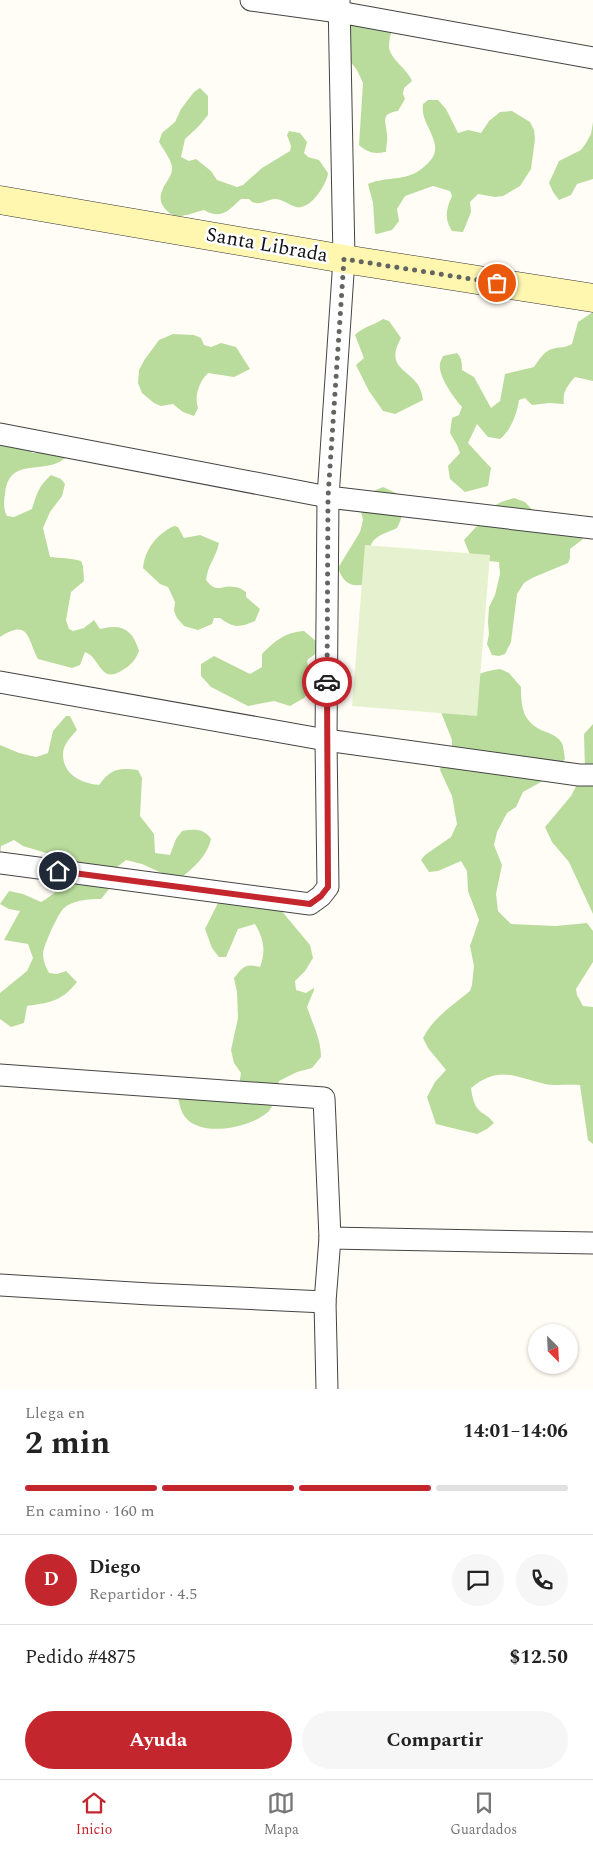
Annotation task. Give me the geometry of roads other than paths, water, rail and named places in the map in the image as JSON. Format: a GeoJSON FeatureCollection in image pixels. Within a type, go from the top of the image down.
{"type":"FeatureCollection","features":[{"type":"Feature","properties":{"kind":"street"},"geometry":{"type":"LineString","coordinates":[[251,0],[339,6],[593,58]]}},
{"type":"Feature","properties":{"kind":"street"},"geometry":{"type":"LineString","coordinates":[[0,863],[310,904],[321,896],[328,887],[326,740],[328,497],[344,259],[339,6]]}},
{"type":"Feature","properties":{"kind":"street","name":"Santa Librada"},"geometry":{"type":"LineString","coordinates":[[0,200],[344,259],[593,298]]}},
{"type":"Feature","properties":{"kind":"street"},"geometry":{"type":"LineString","coordinates":[[0,434],[328,497],[593,528]]}},
{"type":"Feature","properties":{"kind":"street"},"geometry":{"type":"LineString","coordinates":[[0,682],[326,740],[570,774],[593,775]]}},
{"type":"Feature","properties":{"kind":"street"},"geometry":{"type":"LineString","coordinates":[[0,1075],[324,1098],[330,1238],[326,1302],[327,1389]]}},
{"type":"Feature","properties":{"kind":"street"},"geometry":{"type":"LineString","coordinates":[[330,1238],[593,1243]]}},
{"type":"Feature","properties":{"kind":"street"},"geometry":{"type":"LineString","coordinates":[[0,1285],[326,1302]]}}]}
